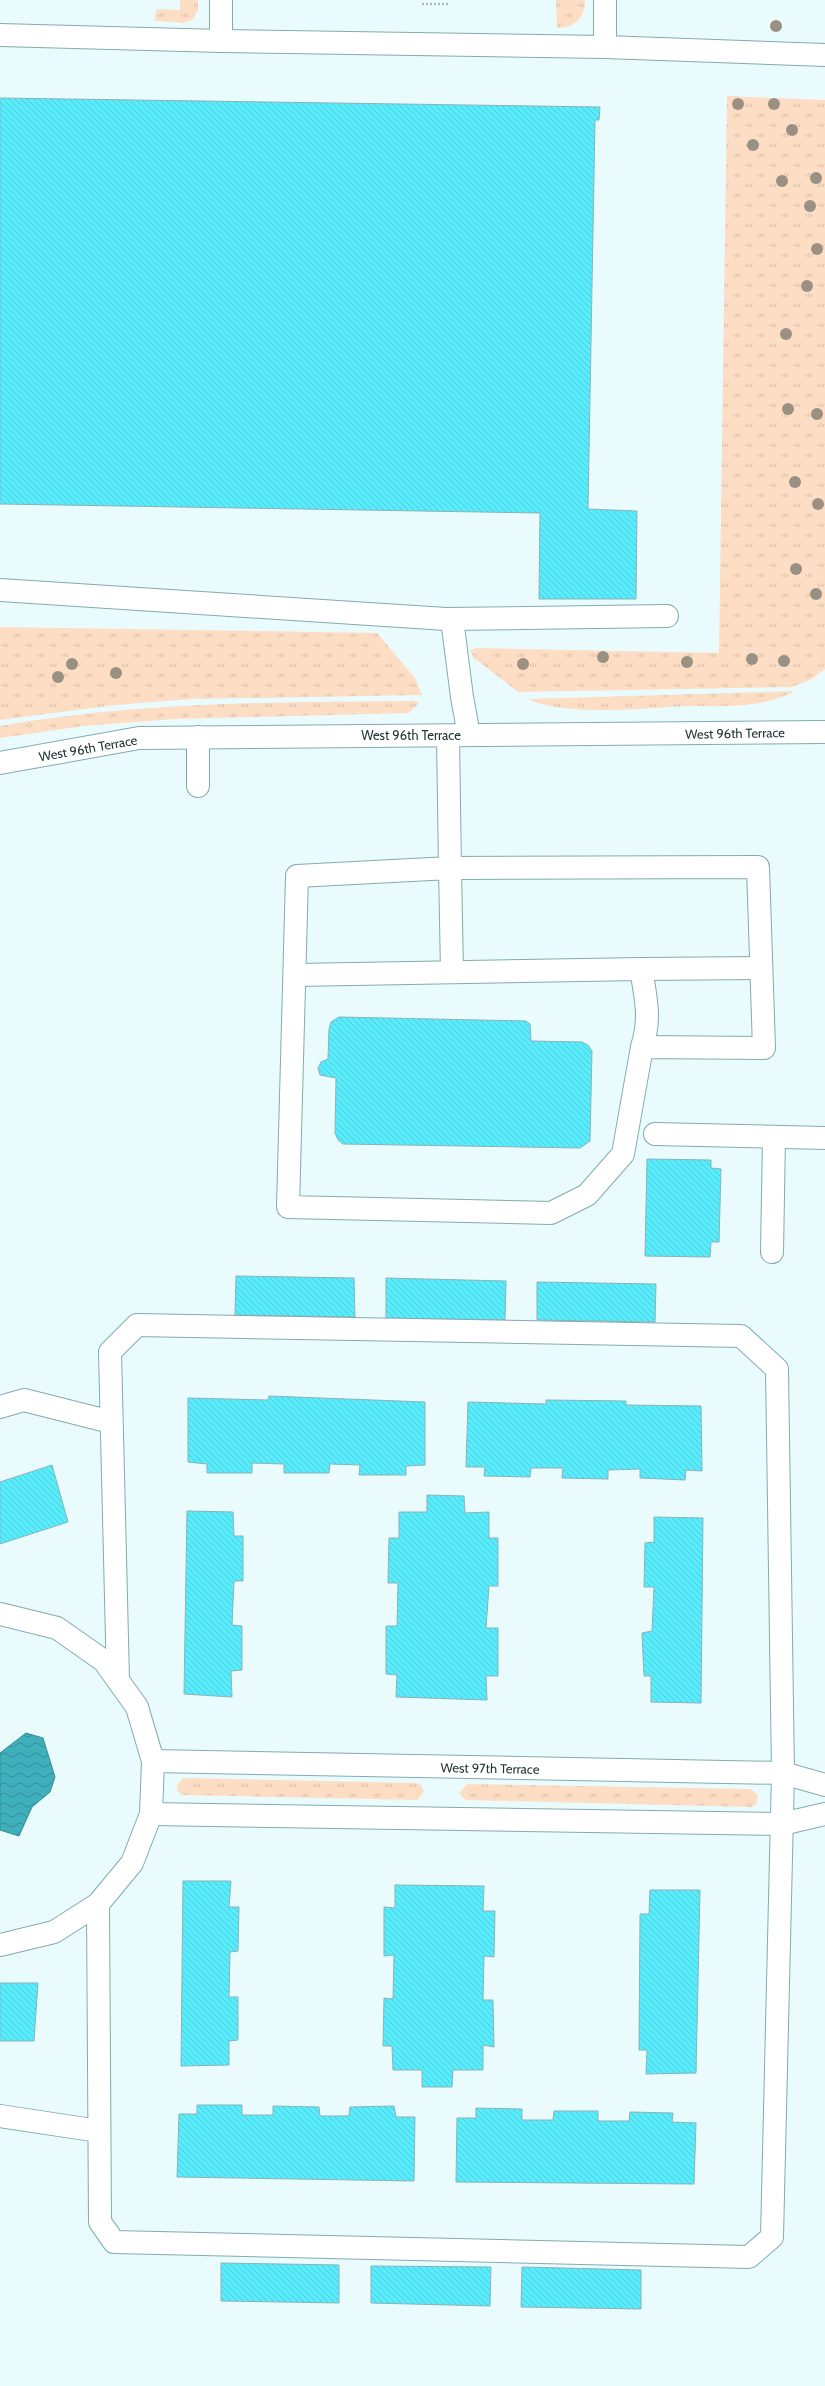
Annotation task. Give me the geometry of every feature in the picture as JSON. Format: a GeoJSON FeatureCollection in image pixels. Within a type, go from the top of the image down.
{"type":"FeatureCollection","features":[{"type":"Feature","properties":{"kind":"street"},"geometry":{"type":"LineString","coordinates":[[221,0],[221,41]]}},
{"type":"Feature","properties":{"kind":"street"},"geometry":{"type":"LineString","coordinates":[[605,0],[605,47]]}},
{"type":"Feature","properties":{"kind":"street"},"geometry":{"type":"LineString","coordinates":[[0,35],[221,41],[605,47],[825,55]]}},
{"type":"Feature","properties":{"kind":"street"},"geometry":{"type":"LineString","coordinates":[[0,590],[452,620],[667,616]]}},
{"type":"Feature","properties":{"kind":"street"},"geometry":{"type":"LineString","coordinates":[[452,620],[462,697],[470,735]]}},
{"type":"Feature","properties":{"kind":"street","name":"West 96th Terrace"},"geometry":{"type":"LineString","coordinates":[[0,763],[139,738],[825,732]]}},
{"type":"Feature","properties":{"kind":"street"},"geometry":{"type":"LineString","coordinates":[[448,736],[452,972]]}},
{"type":"Feature","properties":{"kind":"street"},"geometry":{"type":"LineString","coordinates":[[198,737],[198,786]]}},
{"type":"Feature","properties":{"kind":"street"},"geometry":{"type":"LineString","coordinates":[[640,969],[647,1002],[648,1028],[642,1048],[623,1154],[587,1195],[552,1213],[288,1207],[297,876],[450,868],[758,867],[764,1048],[642,1048]]}},
{"type":"Feature","properties":{"kind":"street"},"geometry":{"type":"LineString","coordinates":[[295,975],[761,968]]}},
{"type":"Feature","properties":{"kind":"street"},"geometry":{"type":"LineString","coordinates":[[656,1134],[825,1138]]}},
{"type":"Feature","properties":{"kind":"street"},"geometry":{"type":"LineString","coordinates":[[772,1252],[774,1137]]}},
{"type":"Feature","properties":{"kind":"street"},"geometry":{"type":"LineString","coordinates":[[98,1904],[100,2222],[114,2242],[749,2257],[772,2237],[783,1773],[777,1369],[741,1336],[137,1325],[110,1352],[118,1680]]}},
{"type":"Feature","properties":{"kind":"street"},"geometry":{"type":"LineString","coordinates":[[0,1407],[24,1400],[111,1422]]}},
{"type":"Feature","properties":{"kind":"street"},"geometry":{"type":"LineString","coordinates":[[0,1614],[57,1628],[104,1661],[137,1707],[153,1761],[151,1814],[132,1863],[98,1904],[54,1932],[0,1945]]}},
{"type":"Feature","properties":{"kind":"street","name":"West 97th Terrace"},"geometry":{"type":"LineString","coordinates":[[153,1761],[783,1773],[825,1786]]}},
{"type":"Feature","properties":{"kind":"street"},"geometry":{"type":"LineString","coordinates":[[151,1814],[782,1824],[825,1814]]}},
{"type":"Feature","properties":{"kind":"street"},"geometry":{"type":"LineString","coordinates":[[0,2116],[99,2131]]}},
{"type":"Feature","properties":{"kind":"path"},"geometry":{"type":"LineString","coordinates":[[422,4],[450,4]]}},
{"type":"Feature","properties":{"kind":"green space"},"geometry":{"type":"Polygon","coordinates":[[[180,0],[198,0],[198,10],[193,19],[184,23],[155,21],[156,9],[180,10],[180,0]]]}},
{"type":"Feature","properties":{"kind":"green space"},"geometry":{"type":"Polygon","coordinates":[[[556,0],[585,0],[583,12],[574,24],[557,28],[556,0]]]}},
{"type":"Feature","properties":{"kind":"green space"},"geometry":{"type":"Polygon","coordinates":[[[727,96],[825,100],[825,669],[812,679],[792,687],[518,692],[474,658],[470,650],[476,648],[719,653],[727,96]]]}},
{"type":"Feature","properties":{"kind":"green space"},"geometry":{"type":"Polygon","coordinates":[[[0,627],[377,633],[415,678],[422,695],[191,699],[115,705],[0,720],[0,627]]]}},
{"type":"Feature","properties":{"kind":"green space"},"geometry":{"type":"Polygon","coordinates":[[[795,691],[785,696],[744,705],[606,710],[562,708],[543,705],[528,699],[795,691]]]}},
{"type":"Feature","properties":{"kind":"green space"},"geometry":{"type":"Polygon","coordinates":[[[414,701],[419,703],[409,713],[175,719],[83,726],[0,738],[0,726],[103,712],[258,703],[414,701]]]}},
{"type":"Feature","properties":{"kind":"green space"},"geometry":{"type":"Polygon","coordinates":[[[183,1778],[416,1783],[421,1785],[424,1792],[417,1800],[182,1795],[177,1790],[177,1785],[183,1778]]]}},
{"type":"Feature","properties":{"kind":"green space"},"geometry":{"type":"Polygon","coordinates":[[[467,1784],[751,1789],[758,1795],[756,1805],[752,1807],[466,1800],[461,1796],[460,1792],[467,1784]]]}},
{"type":"Feature","properties":{"kind":"water"},"geometry":{"type":"Polygon","coordinates":[[[26,1733],[43,1738],[55,1777],[50,1792],[32,1807],[19,1836],[0,1830],[0,1753],[26,1733]]]}},
{"type":"Feature","properties":{"kind":"building"},"geometry":{"type":"Polygon","coordinates":[[[0,98],[600,107],[599,120],[595,120],[588,509],[637,511],[636,599],[539,599],[540,513],[0,504],[0,98]]]}},
{"type":"Feature","properties":{"kind":"building"},"geometry":{"type":"Polygon","coordinates":[[[339,1017],[526,1021],[530,1024],[531,1041],[582,1042],[588,1045],[592,1051],[590,1141],[580,1148],[343,1144],[338,1140],[335,1133],[336,1078],[320,1075],[318,1068],[321,1062],[328,1059],[329,1029],[331,1022],[339,1017]]]}},
{"type":"Feature","properties":{"kind":"building"},"geometry":{"type":"Polygon","coordinates":[[[647,1159],[711,1160],[711,1168],[721,1169],[719,1242],[711,1242],[710,1257],[645,1256],[647,1159]]]}},
{"type":"Feature","properties":{"kind":"building"},"geometry":{"type":"Polygon","coordinates":[[[236,1276],[354,1278],[355,1317],[235,1315],[236,1276]]]}},
{"type":"Feature","properties":{"kind":"building"},"geometry":{"type":"Polygon","coordinates":[[[386,1278],[506,1281],[505,1320],[386,1318],[386,1278]]]}},
{"type":"Feature","properties":{"kind":"building"},"geometry":{"type":"Polygon","coordinates":[[[537,1282],[656,1284],[655,1322],[537,1320],[537,1282]]]}},
{"type":"Feature","properties":{"kind":"building"},"geometry":{"type":"Polygon","coordinates":[[[269,1396],[425,1402],[425,1465],[406,1466],[406,1475],[359,1475],[360,1465],[330,1464],[329,1473],[284,1473],[284,1464],[252,1463],[252,1473],[207,1473],[207,1464],[188,1462],[188,1398],[268,1400],[269,1396]]]}},
{"type":"Feature","properties":{"kind":"building"},"geometry":{"type":"Polygon","coordinates":[[[546,1400],[626,1401],[626,1405],[701,1406],[702,1471],[686,1470],[685,1480],[640,1478],[640,1469],[608,1470],[608,1479],[562,1478],[563,1468],[531,1468],[530,1477],[484,1476],[485,1467],[466,1467],[468,1402],[546,1404],[546,1400]]]}},
{"type":"Feature","properties":{"kind":"building"},"geometry":{"type":"Polygon","coordinates":[[[52,1465],[68,1522],[0,1544],[0,1482],[52,1465]]]}},
{"type":"Feature","properties":{"kind":"building"},"geometry":{"type":"Polygon","coordinates":[[[427,1495],[464,1496],[465,1513],[489,1512],[489,1538],[498,1538],[498,1586],[489,1586],[486,1628],[498,1628],[498,1676],[486,1676],[487,1700],[396,1697],[397,1675],[386,1674],[386,1626],[397,1626],[398,1583],[388,1583],[389,1538],[399,1538],[399,1512],[427,1512],[427,1495]]]}},
{"type":"Feature","properties":{"kind":"building"},"geometry":{"type":"Polygon","coordinates":[[[187,1511],[233,1512],[234,1536],[243,1536],[243,1581],[234,1581],[232,1625],[242,1626],[242,1670],[231,1671],[232,1697],[184,1694],[187,1511]]]}},
{"type":"Feature","properties":{"kind":"building"},"geometry":{"type":"Polygon","coordinates":[[[654,1517],[703,1518],[701,1703],[651,1702],[651,1676],[644,1676],[642,1633],[652,1631],[654,1587],[644,1587],[645,1543],[654,1542],[654,1517]]]}},
{"type":"Feature","properties":{"kind":"building"},"geometry":{"type":"Polygon","coordinates":[[[183,1881],[231,1881],[229,1907],[239,1907],[238,1951],[230,1952],[229,1997],[238,1997],[238,2040],[229,2041],[229,2065],[181,2066],[183,1881]]]}},
{"type":"Feature","properties":{"kind":"building"},"geometry":{"type":"Polygon","coordinates":[[[395,1885],[484,1886],[483,1911],[495,1911],[494,1957],[484,1956],[483,2000],[493,2000],[494,2047],[483,2045],[483,2070],[453,2070],[452,2087],[422,2087],[422,2070],[393,2070],[392,2046],[383,2046],[384,1998],[393,1999],[394,1955],[384,1956],[384,1907],[395,1908],[395,1885]]]}},
{"type":"Feature","properties":{"kind":"building"},"geometry":{"type":"Polygon","coordinates":[[[650,1890],[700,1890],[696,2073],[646,2074],[647,2050],[639,2050],[640,1914],[649,1914],[650,1890]]]}},
{"type":"Feature","properties":{"kind":"building"},"geometry":{"type":"Polygon","coordinates":[[[0,1983],[38,1983],[34,2041],[0,2041],[0,1983]]]}},
{"type":"Feature","properties":{"kind":"building"},"geometry":{"type":"Polygon","coordinates":[[[197,2105],[242,2105],[242,2115],[273,2115],[273,2106],[319,2107],[320,2116],[349,2116],[350,2107],[394,2106],[396,2117],[415,2117],[414,2181],[177,2177],[179,2114],[197,2114],[197,2105]]]}},
{"type":"Feature","properties":{"kind":"building"},"geometry":{"type":"Polygon","coordinates":[[[476,2108],[522,2109],[522,2120],[553,2120],[554,2111],[598,2111],[598,2121],[629,2121],[630,2112],[673,2113],[672,2122],[696,2123],[694,2184],[456,2182],[457,2118],[476,2118],[476,2108]]]}},
{"type":"Feature","properties":{"kind":"building"},"geometry":{"type":"Polygon","coordinates":[[[221,2263],[339,2265],[339,2303],[221,2301],[221,2263]]]}},
{"type":"Feature","properties":{"kind":"building"},"geometry":{"type":"Polygon","coordinates":[[[371,2266],[491,2267],[490,2306],[371,2303],[371,2266]]]}},
{"type":"Feature","properties":{"kind":"building"},"geometry":{"type":"Polygon","coordinates":[[[522,2267],[641,2270],[641,2309],[521,2307],[522,2267]]]}}]}
